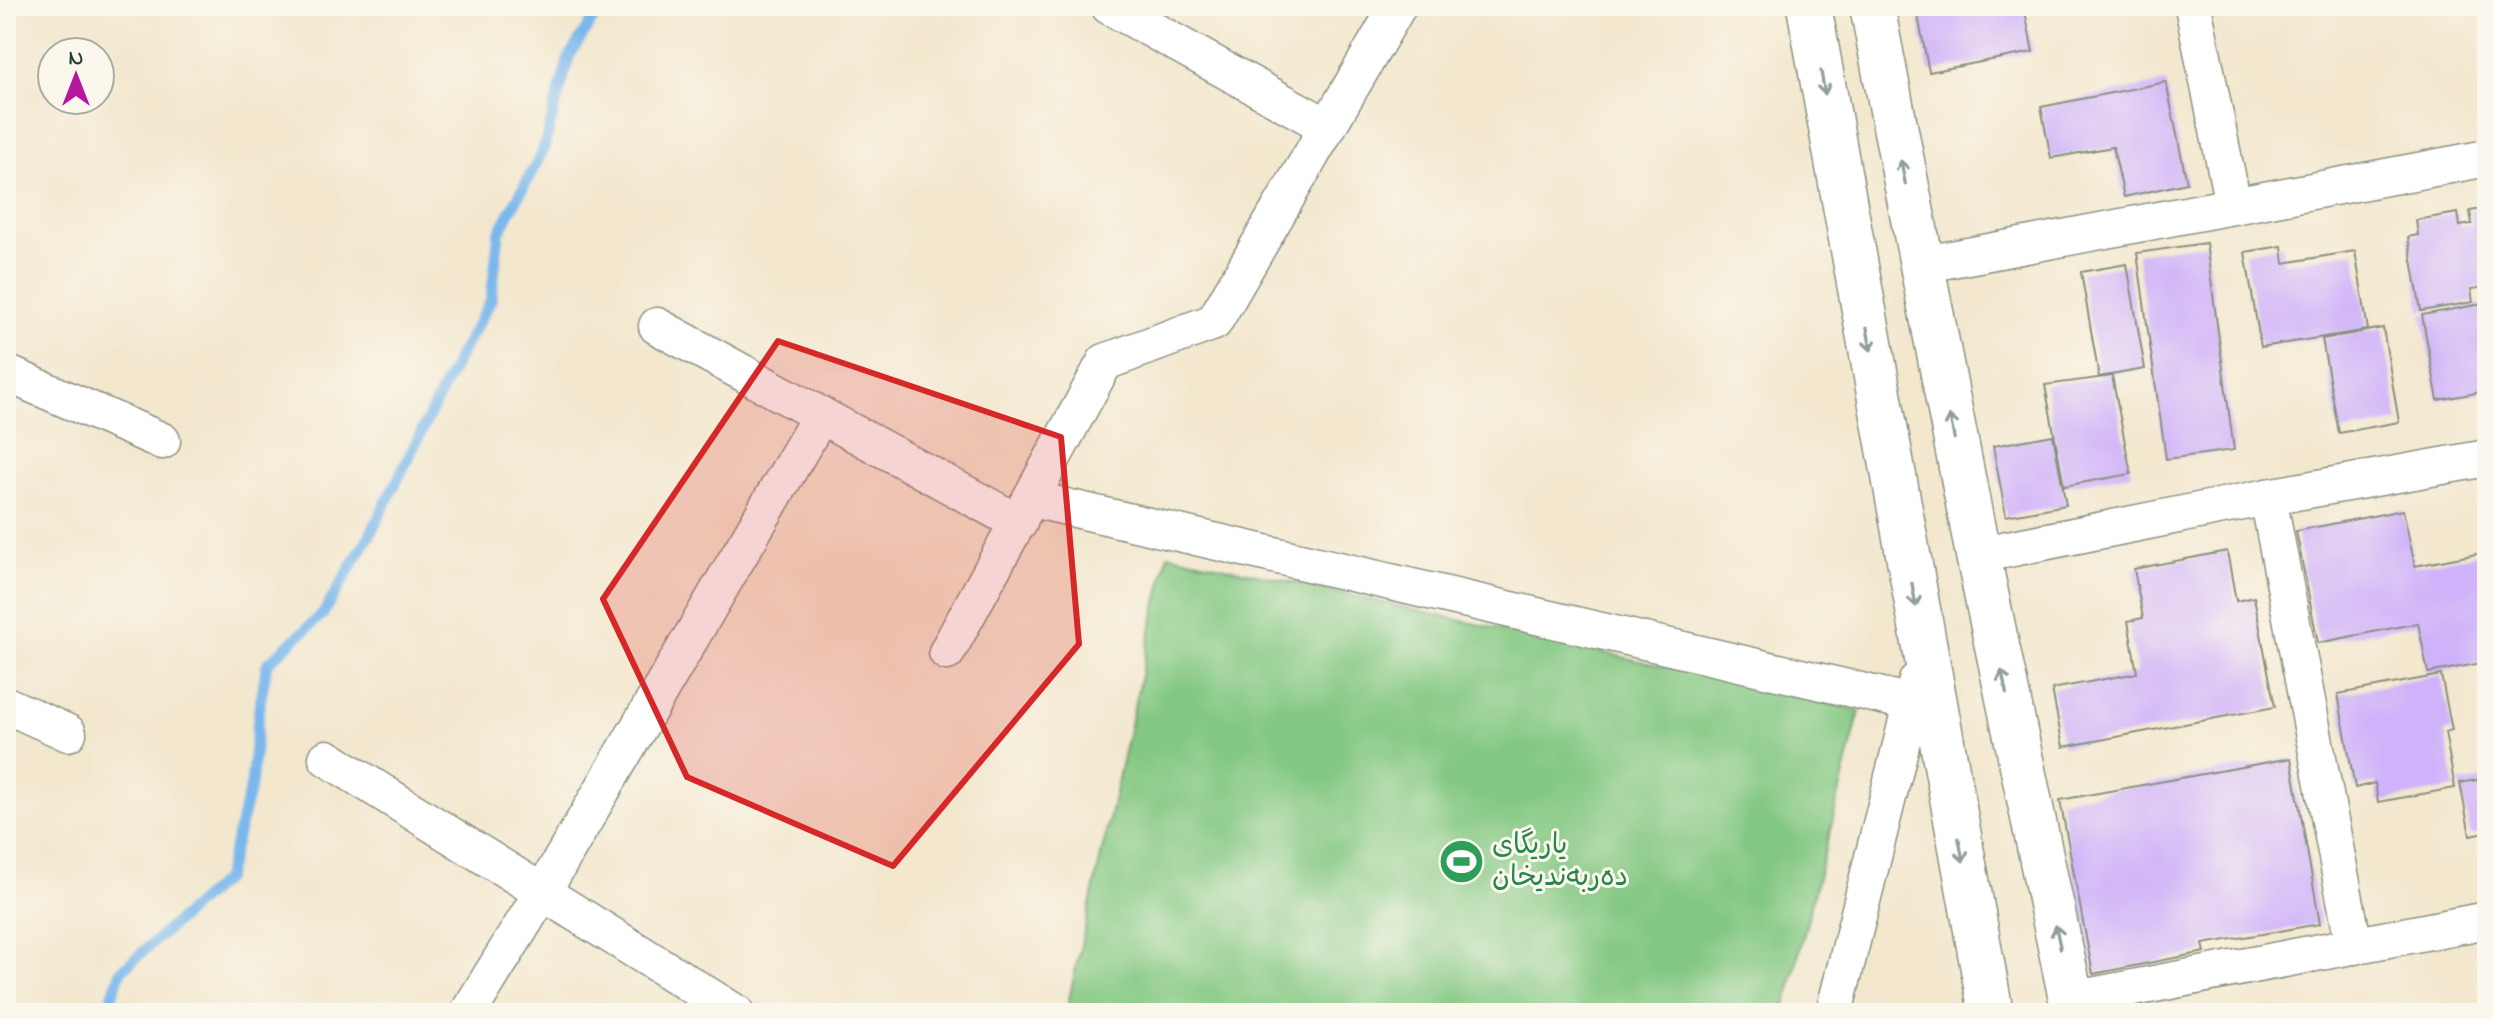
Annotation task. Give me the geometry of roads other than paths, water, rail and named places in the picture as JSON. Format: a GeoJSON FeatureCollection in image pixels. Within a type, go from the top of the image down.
{"type":"FeatureCollection","features":[{"type":"Feature","properties":{"kind":"street"},"geometry":{"type":"LineString","coordinates":[[1109,6],[1328,127]]}},
{"type":"Feature","properties":{"kind":"street"},"geometry":{"type":"LineString","coordinates":[[947,652],[1105,362],[1214,322],[1398,6]]}},
{"type":"Feature","properties":{"kind":"street"},"geometry":{"type":"LineString","coordinates":[[1809,6],[1924,651],[1923,706],[1991,1013]]}},
{"type":"Feature","properties":{"kind":"street"},"geometry":{"type":"LineString","coordinates":[[1872,6],[1920,265],[2072,1006],[2487,920]]}},
{"type":"Feature","properties":{"kind":"street"},"geometry":{"type":"LineString","coordinates":[[2193,6],[2233,205]]}},
{"type":"Feature","properties":{"kind":"street"},"geometry":{"type":"LineString","coordinates":[[1920,265],[2487,158]]}},
{"type":"Feature","properties":{"kind":"street"},"geometry":{"type":"LineString","coordinates":[[657,326],[821,415],[1025,511],[1923,706]]}},
{"type":"Feature","properties":{"kind":"street"},"geometry":{"type":"LineString","coordinates":[[6,373],[162,441]]}},
{"type":"Feature","properties":{"kind":"street"},"geometry":{"type":"LineString","coordinates":[[468,1013],[542,893],[821,415]]}},
{"type":"Feature","properties":{"kind":"street"},"geometry":{"type":"LineString","coordinates":[[1978,555],[2268,497],[2487,458]]}},
{"type":"Feature","properties":{"kind":"street"},"geometry":{"type":"LineString","coordinates":[[2268,497],[2354,946]]}},
{"type":"Feature","properties":{"kind":"street"},"geometry":{"type":"LineString","coordinates":[[6,705],[68,733]]}},
{"type":"Feature","properties":{"kind":"street"},"geometry":{"type":"LineString","coordinates":[[1834,1013],[1923,706]]}},
{"type":"Feature","properties":{"kind":"street"},"geometry":{"type":"LineString","coordinates":[[327,758],[736,1013]]}},
{"type":"Feature","properties":{"kind":"waterway"},"geometry":{"type":"LineString","coordinates":[[106,1013],[121,971],[226,878],[251,785],[267,664],[323,614],[370,535],[458,358],[491,300],[499,233],[543,151],[569,57],[601,6]]}},
{"type":"Feature","properties":{"kind":"place","name":"یاریگاى ده‌ربه‌ندیخان"},"geometry":{"type":"Point","coordinates":[1461,862]}}]}
